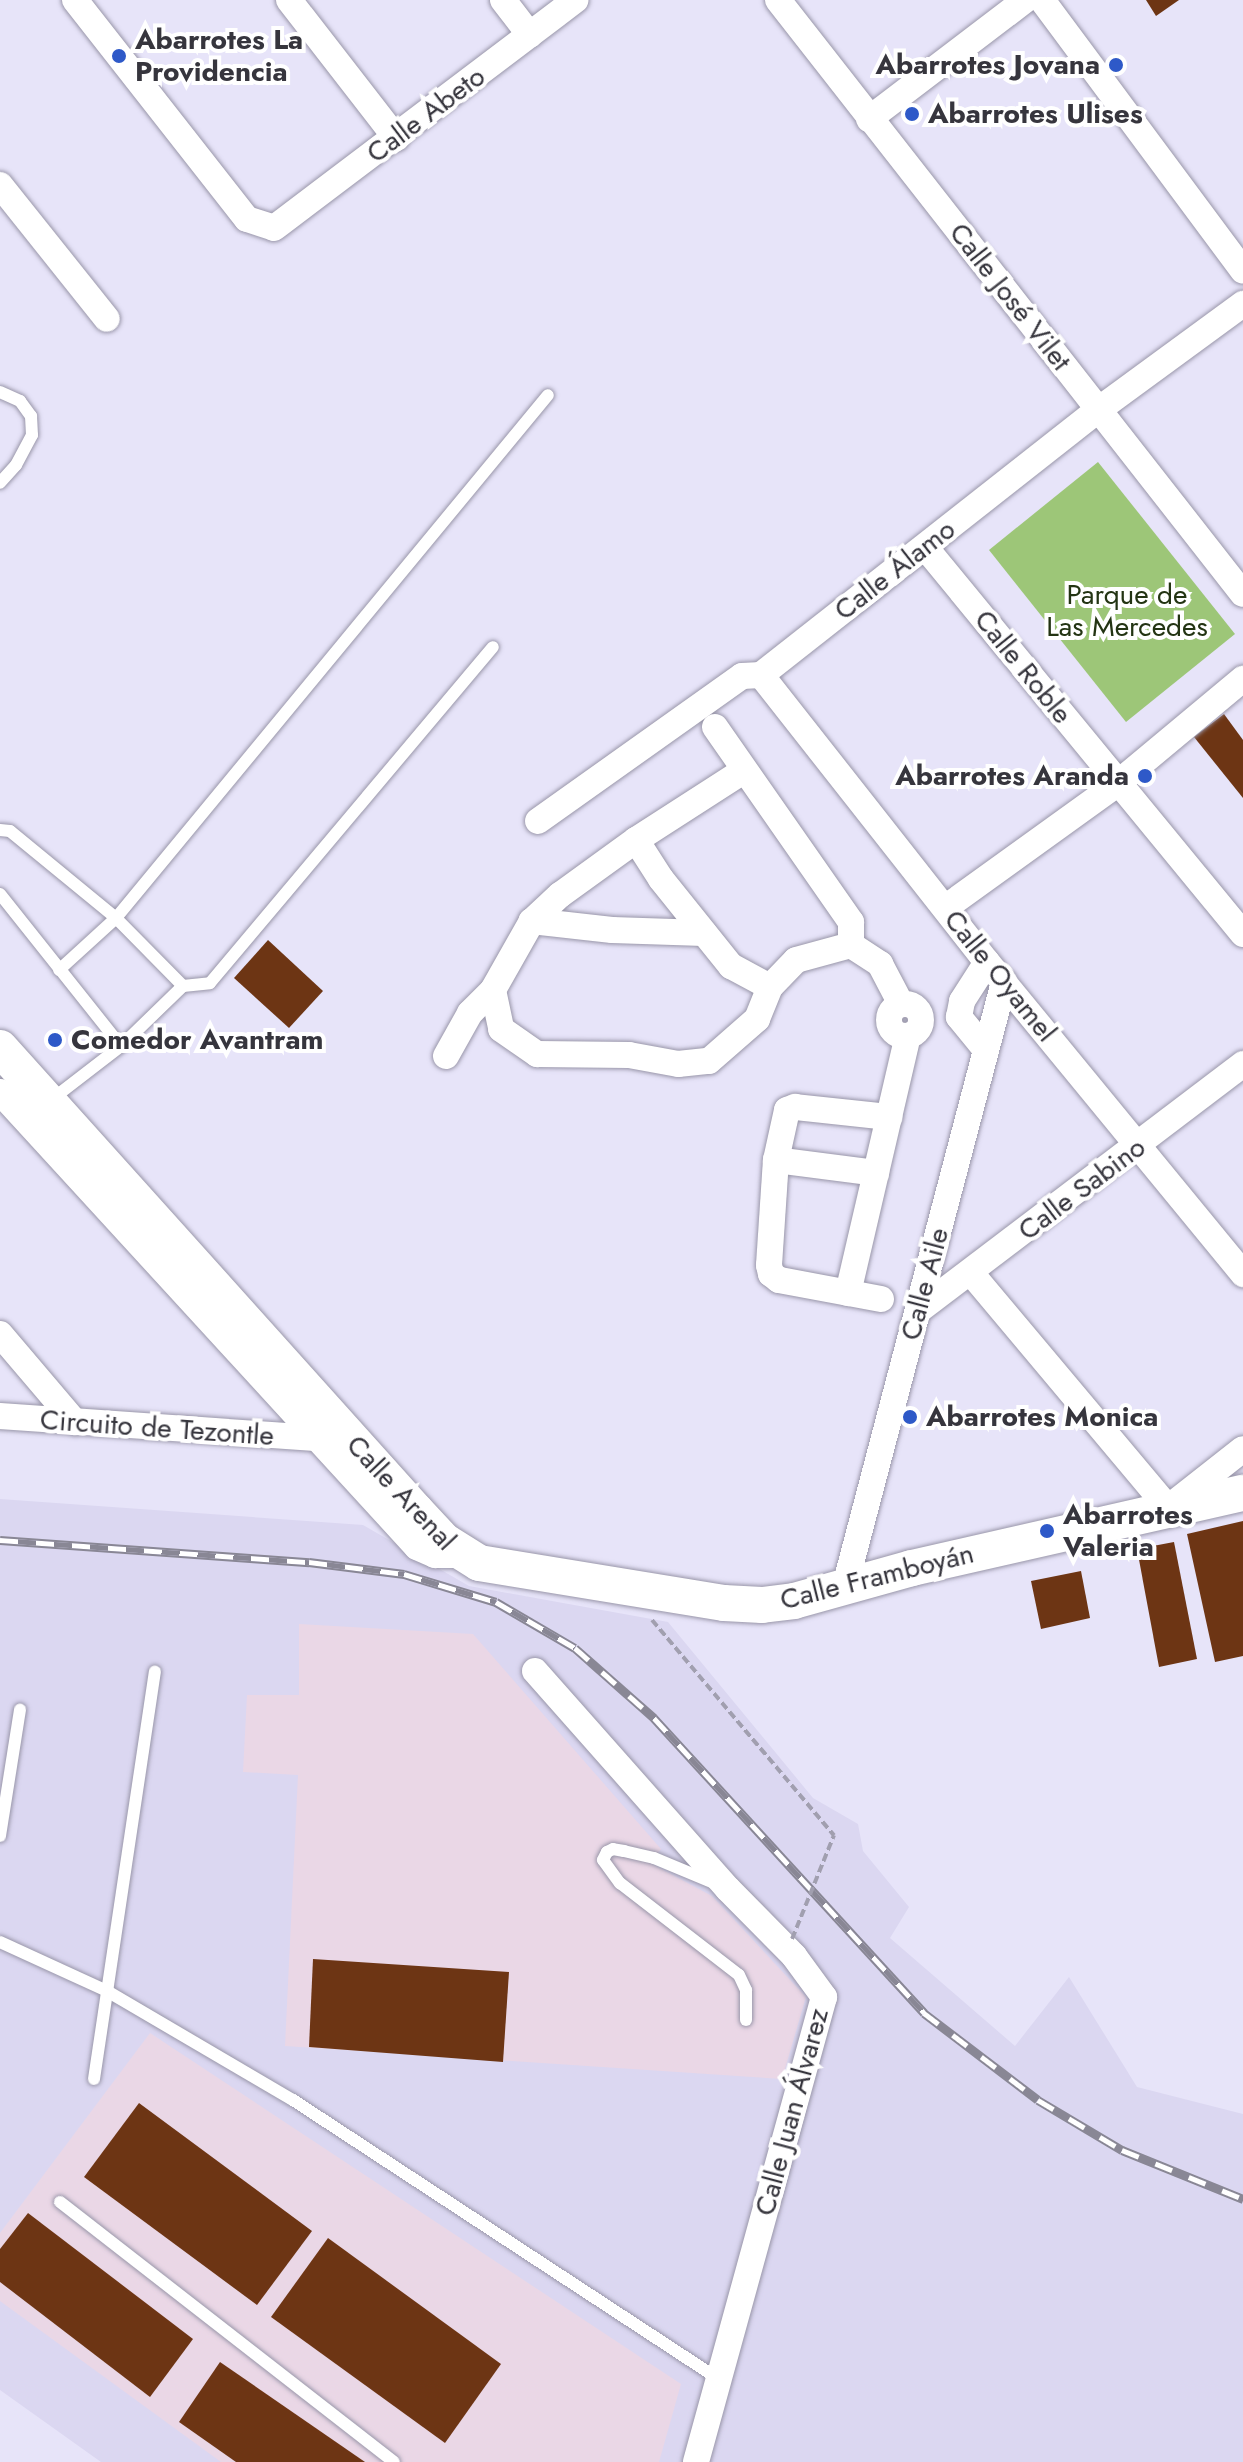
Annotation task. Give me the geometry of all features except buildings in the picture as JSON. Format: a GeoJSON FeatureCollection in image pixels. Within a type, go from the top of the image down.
{"type":"FeatureCollection","features":[{"type":"Feature","properties":{"kind":"street","name":"Calle Abeto"},"geometry":{"type":"LineString","coordinates":[[75,0],[247,219],[274,228],[576,0]]}},
{"type":"Feature","properties":{"kind":"street"},"geometry":{"type":"LineString","coordinates":[[289,0],[396,138]]}},
{"type":"Feature","properties":{"kind":"street"},"geometry":{"type":"LineString","coordinates":[[503,0],[530,35]]}},
{"type":"Feature","properties":{"kind":"street","name":"Calle José Vilet"},"geometry":{"type":"LineString","coordinates":[[778,0],[1243,594]]}},
{"type":"Feature","properties":{"kind":"street"},"geometry":{"type":"LineString","coordinates":[[869,119],[1025,0]]}},
{"type":"Feature","properties":{"kind":"street"},"geometry":{"type":"LineString","coordinates":[[1042,0],[1243,271]]}},
{"type":"Feature","properties":{"kind":"street"},"geometry":{"type":"LineString","coordinates":[[0,185],[107,319]]}},
{"type":"Feature","properties":{"kind":"street","name":"Calle Álamo"},"geometry":{"type":"LineString","coordinates":[[538,821],[742,676],[761,675],[1098,410],[1243,304]]}},
{"type":"Feature","properties":{"kind":"street","name":"Calle Roble"},"geometry":{"type":"LineString","coordinates":[[925,547],[1243,934]]}},
{"type":"Feature","properties":{"kind":"street","name":"Calle Oyamel"},"geometry":{"type":"LineString","coordinates":[[761,675],[987,962],[1243,1274]]}},
{"type":"Feature","properties":{"kind":"street"},"geometry":{"type":"LineString","coordinates":[[945,908],[1118,783],[1243,679]]}},
{"type":"Feature","properties":{"kind":"street"},"geometry":{"type":"LineString","coordinates":[[715,727],[851,922],[851,945]]}},
{"type":"Feature","properties":{"kind":"street"},"geometry":{"type":"LineString","coordinates":[[446,1056],[470,1013],[493,990],[532,921],[560,895],[636,840],[743,771]]}},
{"type":"Feature","properties":{"kind":"street"},"geometry":{"type":"LineString","coordinates":[[636,840],[661,879],[731,966],[770,987]]}},
{"type":"Feature","properties":{"kind":"street"},"geometry":{"type":"LineString","coordinates":[[532,921],[612,930],[704,933]]}},
{"type":"Feature","properties":{"kind":"street"},"geometry":{"type":"LineString","coordinates":[[493,990],[501,1029],[537,1054],[629,1055],[678,1064],[709,1061],[757,1019],[770,987],[796,960],[851,945],[880,964],[910,1019],[848,1293]]}},
{"type":"Feature","properties":{"kind":"street"},"geometry":{"type":"LineString","coordinates":[[986,1050],[959,1017],[962,1001],[987,962]]}},
{"type":"Feature","properties":{"kind":"street","name":"Calle Aile"},"geometry":{"type":"LineString","coordinates":[[845,1586],[1004,982]]}},
{"type":"Feature","properties":{"kind":"street"},"geometry":{"type":"LineString","coordinates":[[910,1019],[959,1017]]}},
{"type":"Feature","properties":{"kind":"street","name":"Calle Arenal"},"geometry":{"type":"LineString","coordinates":[[0,1048],[416,1511],[461,1555]]}},
{"type":"Feature","properties":{"kind":"street","name":"Calle Sabino"},"geometry":{"type":"LineString","coordinates":[[919,1310],[1137,1148],[1243,1064]]}},
{"type":"Feature","properties":{"kind":"street","name":"Calle Arenal"},"geometry":{"type":"LineString","coordinates":[[0,1092],[417,1547],[435,1555],[461,1555]]}},
{"type":"Feature","properties":{"kind":"street"},"geometry":{"type":"LineString","coordinates":[[881,1299],[779,1280],[771,1274],[776,1160],[784,1116],[795,1107],[889,1117]]}},
{"type":"Feature","properties":{"kind":"street"},"geometry":{"type":"LineString","coordinates":[[776,1160],[876,1173]]}},
{"type":"Feature","properties":{"kind":"street"},"geometry":{"type":"LineString","coordinates":[[971,1273],[1168,1508],[1243,1449]]}},
{"type":"Feature","properties":{"kind":"street"},"geometry":{"type":"LineString","coordinates":[[0,1334],[75,1422]]}},
{"type":"Feature","properties":{"kind":"street","name":"Circuito de Tezontle"},"geometry":{"type":"LineString","coordinates":[[0,1416],[315,1438]]}},
{"type":"Feature","properties":{"kind":"street","name":"Calle Framboyán"},"geometry":{"type":"LineString","coordinates":[[461,1555],[503,1568],[647,1591],[762,1605],[794,1601],[1168,1508],[1243,1493]]}},
{"type":"Feature","properties":{"kind":"street","name":"Calle Juan Álvarez"},"geometry":{"type":"LineString","coordinates":[[535,1671],[728,1889],[794,1956],[824,1997],[696,2462]]}},
{"type":"Feature","properties":{"kind":"lane"},"geometry":{"type":"LineString","coordinates":[[0,392],[20,401],[31,416],[32,435],[16,465],[0,483]]}},
{"type":"Feature","properties":{"kind":"lane"},"geometry":{"type":"LineString","coordinates":[[59,970],[116,918],[548,395]]}},
{"type":"Feature","properties":{"kind":"lane"},"geometry":{"type":"LineString","coordinates":[[48,1102],[121,1046],[183,986],[210,983],[493,647]]}},
{"type":"Feature","properties":{"kind":"lane"},"geometry":{"type":"LineString","coordinates":[[0,830],[10,831],[116,918],[183,986]]}},
{"type":"Feature","properties":{"kind":"lane"},"geometry":{"type":"LineString","coordinates":[[0,894],[121,1046]]}},
{"type":"Feature","properties":{"kind":"lane"},"geometry":{"type":"LineString","coordinates":[[94,2079],[155,1672]]}},
{"type":"Feature","properties":{"kind":"lane"},"geometry":{"type":"LineString","coordinates":[[0,1836],[20,1710]]}},
{"type":"Feature","properties":{"kind":"lane"},"geometry":{"type":"LineString","coordinates":[[728,1889],[654,1858],[624,1851],[613,1849],[603,1860],[620,1883],[739,1975],[746,1990],[746,2020]]}},
{"type":"Feature","properties":{"kind":"lane"},"geometry":{"type":"LineString","coordinates":[[0,1942],[107,1991],[293,2100],[720,2380]]}},
{"type":"Feature","properties":{"kind":"lane"},"geometry":{"type":"LineString","coordinates":[[60,2202],[394,2462]]}},
{"type":"Feature","properties":{"kind":"path"},"geometry":{"type":"LineString","coordinates":[[647,1591],[645,1611],[834,1835],[792,1939]]}},
{"type":"Feature","properties":{"kind":"shaded area"},"geometry":{"type":"Polygon","coordinates":[[[0,1499],[363,1525],[469,1586],[668,1622],[813,1798],[858,1824],[863,1851],[909,1907],[890,1938],[1015,2046],[1069,1977],[1137,2087],[1243,2114],[1243,2462],[101,2462],[0,2390],[0,1499]]]}},
{"type":"Feature","properties":{"kind":"shaded area"},"geometry":{"type":"Polygon","coordinates":[[[299,1624],[473,1634],[661,1849],[650,1863],[712,1896],[806,1997],[782,2079],[285,2046],[298,1775],[243,1772],[247,1695],[299,1695],[299,1624]]]}},
{"type":"Feature","properties":{"kind":"shaded area"},"geometry":{"type":"Polygon","coordinates":[[[150,2033],[681,2384],[659,2462],[221,2462],[0,2301],[0,2233],[150,2033]]]}},
{"type":"Feature","properties":{"kind":"green space","name":"Parque de Las Mercedes"},"geometry":{"type":"Polygon","coordinates":[[[1098,462],[1235,634],[1126,722],[989,550],[1098,462]]]}},
{"type":"Feature","properties":{"kind":"railway"},"geometry":{"type":"LineString","coordinates":[[0,1540],[309,1562],[404,1574],[496,1602],[575,1648],[654,1718],[924,2013],[1038,2100],[1122,2150],[1243,2199]]}},
{"type":"Feature","properties":{"kind":"place","name":"Abarrotes La Providencia"},"geometry":{"type":"Point","coordinates":[119,56]}},
{"type":"Feature","properties":{"kind":"place","name":"Abarrotes Jovana"},"geometry":{"type":"Point","coordinates":[1116,65]}},
{"type":"Feature","properties":{"kind":"place","name":"Abarrotes Ulises"},"geometry":{"type":"Point","coordinates":[912,114]}},
{"type":"Feature","properties":{"kind":"place","name":"Abarrotes Aranda"},"geometry":{"type":"Point","coordinates":[1145,776]}},
{"type":"Feature","properties":{"kind":"place","name":"Comedor Avantram"},"geometry":{"type":"Point","coordinates":[55,1040]}},
{"type":"Feature","properties":{"kind":"place","name":"Abarrotes Monica"},"geometry":{"type":"Point","coordinates":[910,1417]}},
{"type":"Feature","properties":{"kind":"place","name":"Abarrotes Valeria"},"geometry":{"type":"Point","coordinates":[1047,1531]}}]}
